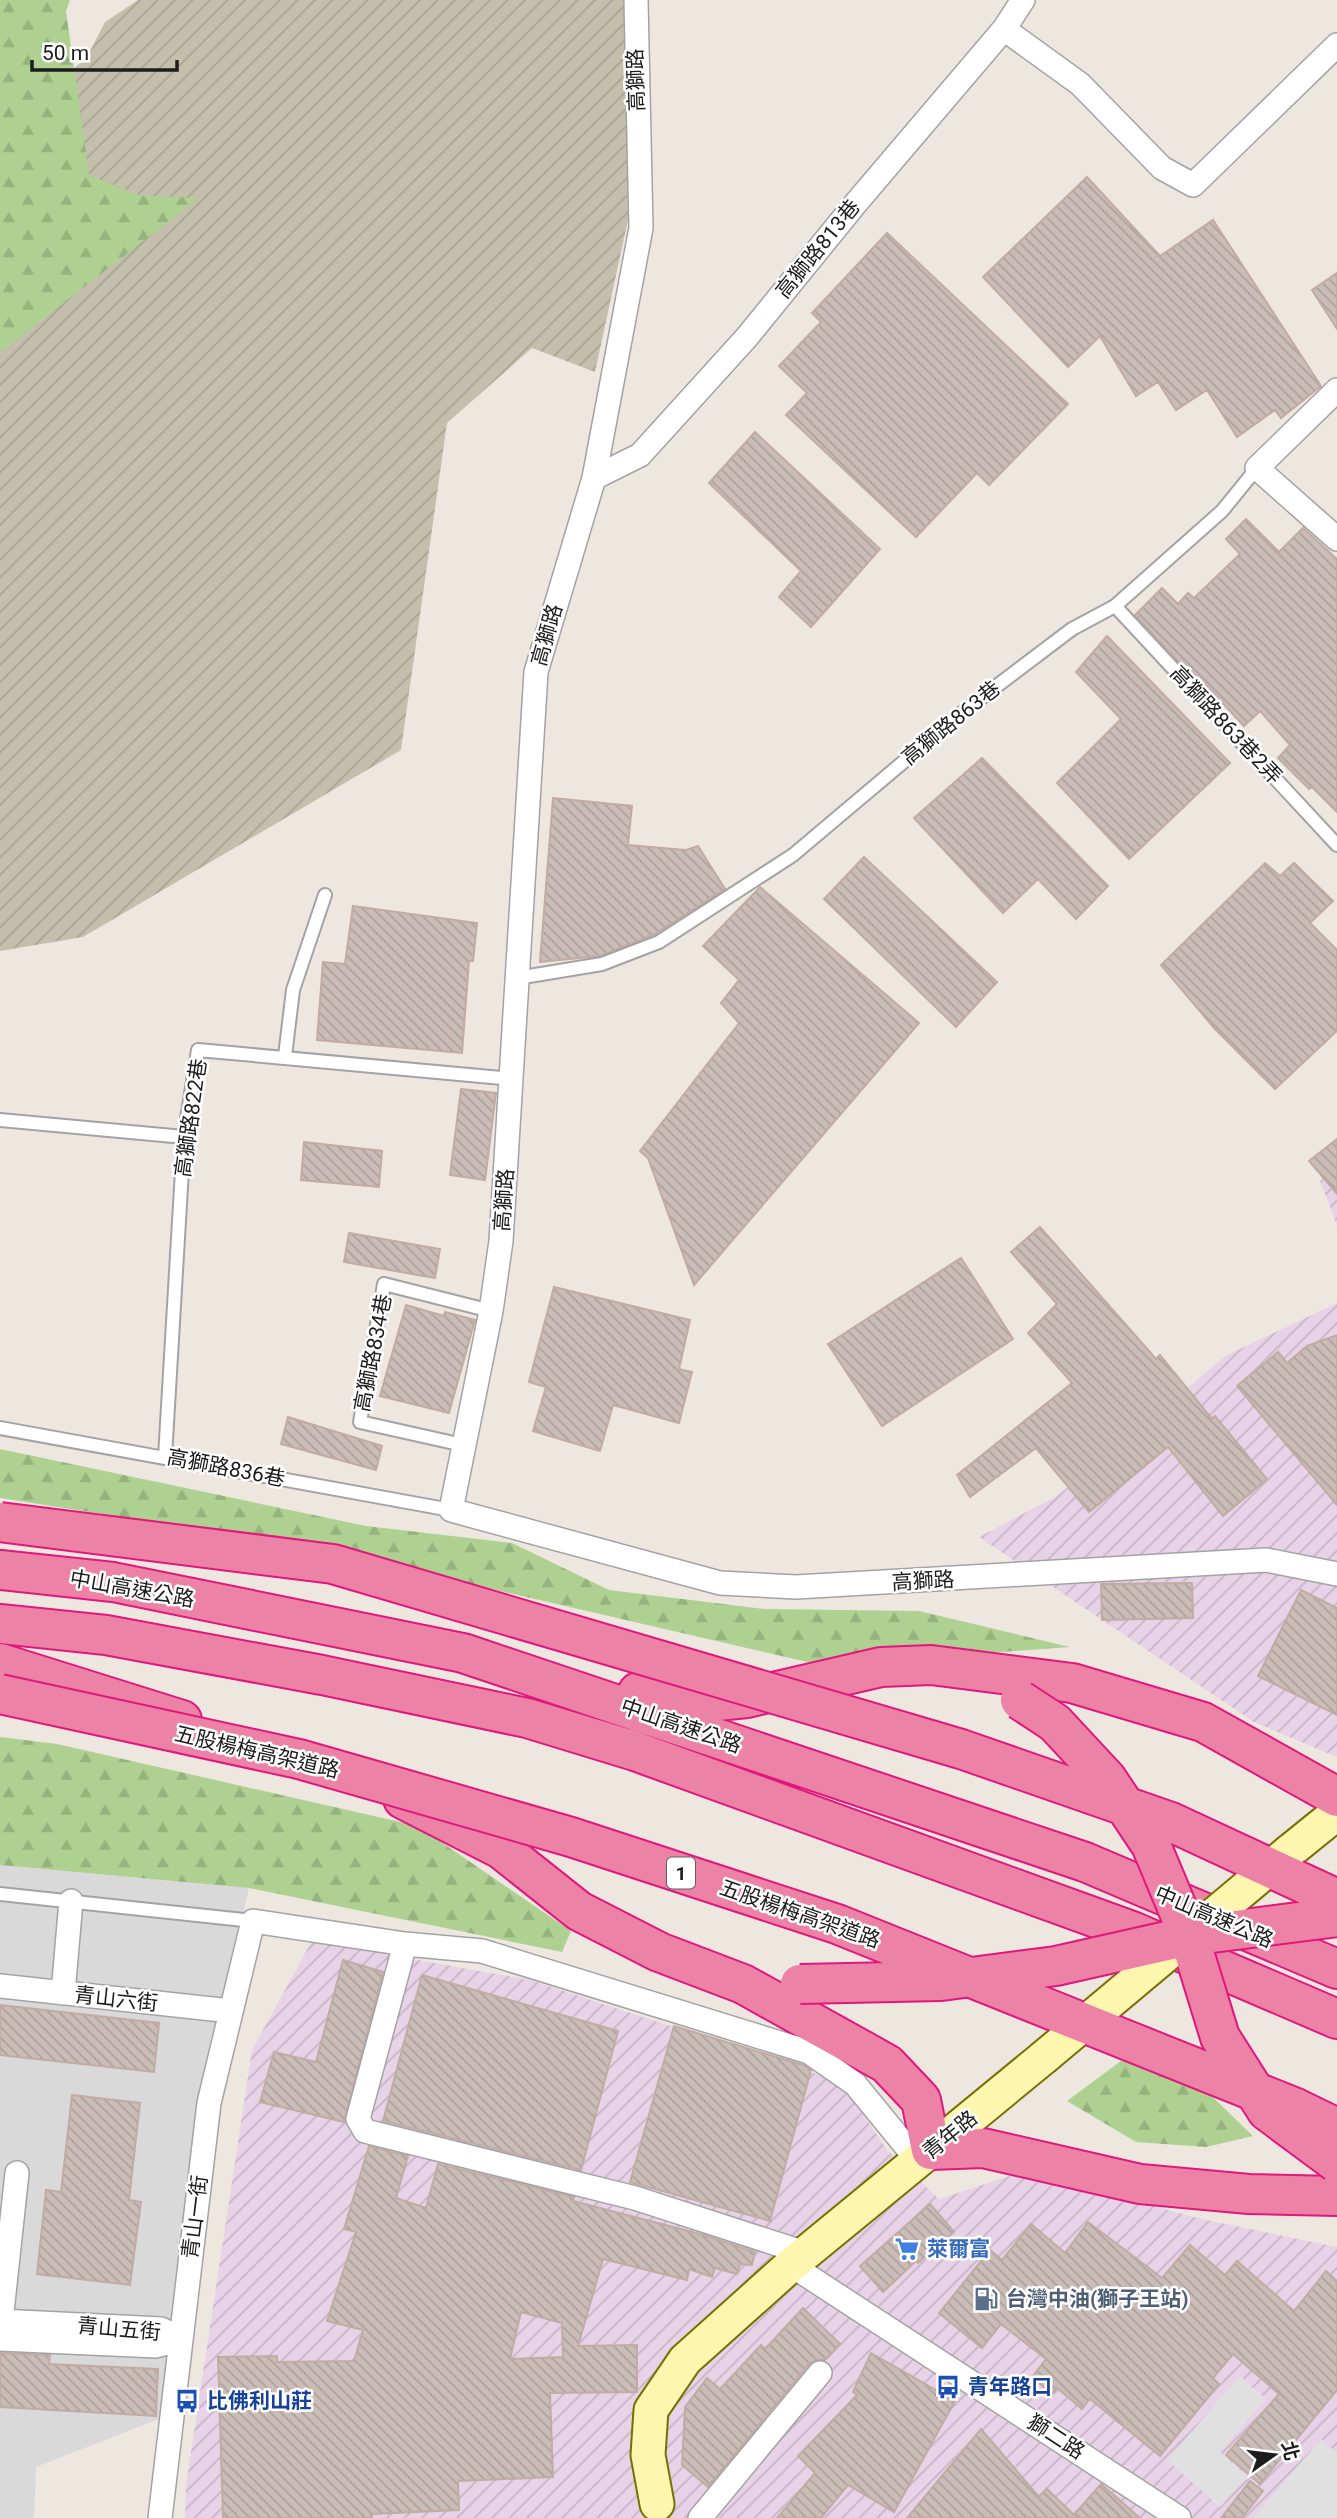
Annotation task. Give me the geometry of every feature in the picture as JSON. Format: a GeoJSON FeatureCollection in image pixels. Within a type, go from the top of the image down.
{"type":"FeatureCollection","features":[{"type":"Feature","properties":{"kind":"highway"},"geometry":{"type":"LineString","coordinates":[[0,1522],[333,1564],[961,1749],[1171,1822],[1337,1899]]}},
{"type":"Feature","properties":{"kind":"highway","name":"中山高速公路"},"geometry":{"type":"LineString","coordinates":[[0,1570],[113,1582],[463,1653],[1085,1862],[1337,1969]]}},
{"type":"Feature","properties":{"kind":"highway","name":"中山高速公路"},"geometry":{"type":"LineString","coordinates":[[0,1624],[106,1636],[322,1675],[527,1718],[635,1751],[1132,1931],[1337,2019]]}},
{"type":"Feature","properties":{"kind":"highway"},"geometry":{"type":"LineString","coordinates":[[463,1653],[671,1700],[707,1702],[747,1698],[881,1667],[931,1665],[1072,1683],[1203,1722],[1337,1797]]}},
{"type":"Feature","properties":{"kind":"highway"},"geometry":{"type":"LineString","coordinates":[[0,1663],[158,1711],[418,1805],[501,1849],[579,1911],[659,1952],[743,1984],[887,2064],[920,2100],[925,2155],[983,2148],[1140,2184],[1249,2194],[1337,2196]]}},
{"type":"Feature","properties":{"kind":"highway"},"geometry":{"type":"LineString","coordinates":[[973,1670],[1055,1723],[1107,1779],[1151,1845],[1189,1936],[1220,2037],[1267,2111],[1337,2163]]}},
{"type":"Feature","properties":{"kind":"highway","name":"五股楊梅高架道路"},"geometry":{"type":"LineString","coordinates":[[0,1694],[299,1759],[571,1837],[838,1924],[1296,2108],[1337,2128]]}},
{"type":"Feature","properties":{"kind":"highway"},"geometry":{"type":"LineString","coordinates":[[743,1984],[954,1979],[1056,1966],[1189,1936],[1337,1917]]}},
{"type":"Feature","properties":{"kind":"street","name":"高獅路"},"geometry":{"type":"LineString","coordinates":[[636,0],[641,228],[594,478],[536,672],[501,1241],[491,1311],[451,1510],[720,1583],[796,1587],[1266,1560],[1337,1574]]}},
{"type":"Feature","properties":{"kind":"street","name":"高獅路813巷"},"geometry":{"type":"LineString","coordinates":[[594,478],[640,455],[747,337],[856,203],[1004,29],[1023,0]]}},
{"type":"Feature","properties":{"kind":"street"},"geometry":{"type":"LineString","coordinates":[[1004,29],[1080,84],[1162,167],[1193,185],[1337,45]]}},
{"type":"Feature","properties":{"kind":"street","name":"高獅路863巷"},"geometry":{"type":"LineString","coordinates":[[1258,468],[1337,390]]}},
{"type":"Feature","properties":{"kind":"street"},"geometry":{"type":"LineString","coordinates":[[1258,468],[1337,539]]}},
{"type":"Feature","properties":{"kind":"street","name":"青年路"},"geometry":{"type":"LineString","coordinates":[[662,2511],[648,2455],[651,2410],[685,2360],[798,2259],[1337,1813]]}},
{"type":"Feature","properties":{"kind":"street"},"geometry":{"type":"LineString","coordinates":[[63,1993],[71,1901]]}},
{"type":"Feature","properties":{"kind":"street"},"geometry":{"type":"LineString","coordinates":[[253,1921],[405,1944],[482,1951],[810,2052],[855,2084],[925,2155]]}},
{"type":"Feature","properties":{"kind":"street","name":"青山一街"},"geometry":{"type":"LineString","coordinates":[[159,2518],[209,2103],[253,1921]]}},
{"type":"Feature","properties":{"kind":"street","name":"獅二路"},"geometry":{"type":"LineString","coordinates":[[405,1944],[358,2119],[365,2131],[635,2198],[798,2259],[1179,2518]]}},
{"type":"Feature","properties":{"kind":"street","name":"青山六街"},"geometry":{"type":"LineString","coordinates":[[0,1986],[232,2011]]}},
{"type":"Feature","properties":{"kind":"street"},"geometry":{"type":"LineString","coordinates":[[0,2321],[17,2174]]}},
{"type":"Feature","properties":{"kind":"street","name":"青山五街"},"geometry":{"type":"LineString","coordinates":[[0,2321],[162,2329],[181,2339]]}},
{"type":"Feature","properties":{"kind":"street","name":"青山五街"},"geometry":{"type":"LineString","coordinates":[[0,2339],[156,2346],[181,2339]]}},
{"type":"Feature","properties":{"kind":"street"},"geometry":{"type":"LineString","coordinates":[[700,2518],[820,2373]]}},
{"type":"Feature","properties":{"kind":"lane","name":"高獅路863巷"},"geometry":{"type":"LineString","coordinates":[[517,978],[602,964],[659,942],[793,855],[965,710],[1072,629],[1115,606],[1222,511],[1258,468]]}},
{"type":"Feature","properties":{"kind":"lane","name":"高獅路863巷2弄"},"geometry":{"type":"LineString","coordinates":[[1115,606],[1337,845]]}},
{"type":"Feature","properties":{"kind":"lane"},"geometry":{"type":"LineString","coordinates":[[285,1056],[293,990],[325,895]]}},
{"type":"Feature","properties":{"kind":"lane","name":"高獅路822巷"},"geometry":{"type":"LineString","coordinates":[[165,1457],[184,1137],[198,1050],[513,1079]]}},
{"type":"Feature","properties":{"kind":"lane"},"geometry":{"type":"LineString","coordinates":[[0,1120],[184,1137]]}},
{"type":"Feature","properties":{"kind":"lane","name":"高獅路834巷"},"geometry":{"type":"LineString","coordinates":[[463,1445],[360,1422],[384,1284],[491,1311]]}},
{"type":"Feature","properties":{"kind":"lane","name":"高獅路836巷"},"geometry":{"type":"LineString","coordinates":[[0,1428],[451,1510]]}},
{"type":"Feature","properties":{"kind":"lane"},"geometry":{"type":"LineString","coordinates":[[0,1894],[253,1921]]}},
{"type":"Feature","properties":{"kind":"shaded area"},"geometry":{"type":"Polygon","coordinates":[[[138,0],[625,0],[628,220],[595,372],[532,348],[447,423],[401,750],[83,937],[0,951],[0,124],[86,59],[105,22],[138,0]]]}},
{"type":"Feature","properties":{"kind":"shaded area"},"geometry":{"type":"Polygon","coordinates":[[[1337,1165],[1337,1225],[1320,1181],[1337,1165]]]}},
{"type":"Feature","properties":{"kind":"shaded area"},"geometry":{"type":"Polygon","coordinates":[[[1337,1303],[1337,1757],[1254,1722],[979,1537],[1057,1496],[1227,1355],[1337,1303]]]}},
{"type":"Feature","properties":{"kind":"shaded area"},"geometry":{"type":"Polygon","coordinates":[[[0,1865],[249,1888],[222,2007],[161,2418],[36,2467],[34,2518],[0,2518],[0,1865]]]}},
{"type":"Feature","properties":{"kind":"shaded area"},"geometry":{"type":"Polygon","coordinates":[[[312,1941],[530,1980],[841,2082],[887,2150],[939,2199],[1022,2172],[1206,2220],[1337,2247],[1337,2518],[185,2518],[186,2485],[252,2050],[312,1941]]]}},
{"type":"Feature","properties":{"kind":"shaded area"},"geometry":{"type":"Polygon","coordinates":[[[1240,2376],[1266,2399],[1220,2452],[1247,2477],[1220,2507],[1167,2460],[1240,2376]]]}},
{"type":"Feature","properties":{"kind":"shaded area"},"geometry":{"type":"Polygon","coordinates":[[[1321,2439],[1337,2453],[1337,2518],[1253,2518],[1321,2439]]]}},
{"type":"Feature","properties":{"kind":"green space"},"geometry":{"type":"Polygon","coordinates":[[[0,0],[70,0],[66,11],[89,175],[141,196],[199,198],[0,352],[0,0]]]}},
{"type":"Feature","properties":{"kind":"green space"},"geometry":{"type":"Polygon","coordinates":[[[0,1449],[366,1526],[512,1543],[609,1590],[764,1609],[919,1611],[1070,1647],[820,1665],[302,1545],[0,1498],[0,1449]]]}},
{"type":"Feature","properties":{"kind":"green space"},"geometry":{"type":"Polygon","coordinates":[[[0,1737],[57,1744],[418,1826],[571,1931],[562,1952],[249,1888],[0,1865],[0,1737]]]}},
{"type":"Feature","properties":{"kind":"green space"},"geometry":{"type":"Polygon","coordinates":[[[1125,2058],[1195,2080],[1253,2136],[1206,2147],[1136,2142],[1067,2101],[1125,2058]]]}},
{"type":"Feature","properties":{"kind":"building"},"geometry":{"type":"Polygon","coordinates":[[[1087,177],[1160,256],[1213,220],[1321,386],[1281,418],[1275,410],[1237,437],[1207,390],[1176,410],[1158,382],[1136,396],[1100,336],[1068,367],[983,277],[1087,177]]]}},
{"type":"Feature","properties":{"kind":"building"},"geometry":{"type":"Polygon","coordinates":[[[887,233],[1068,404],[989,485],[977,473],[916,537],[786,415],[807,393],[779,366],[821,322],[812,313],[887,233]]]}},
{"type":"Feature","properties":{"kind":"building"},"geometry":{"type":"Polygon","coordinates":[[[1337,273],[1337,329],[1312,290],[1337,273]]]}},
{"type":"Feature","properties":{"kind":"building"},"geometry":{"type":"Polygon","coordinates":[[[755,432],[880,549],[811,627],[779,597],[801,571],[709,483],[755,432]]]}},
{"type":"Feature","properties":{"kind":"building"},"geometry":{"type":"Polygon","coordinates":[[[1246,519],[1279,552],[1303,528],[1337,559],[1337,812],[1278,758],[1290,745],[1260,711],[1244,726],[1203,682],[1200,685],[1135,615],[1162,588],[1178,604],[1188,593],[1194,598],[1240,554],[1226,539],[1246,519]]]}},
{"type":"Feature","properties":{"kind":"building"},"geometry":{"type":"Polygon","coordinates":[[[1107,636],[1230,763],[1129,859],[1057,783],[1121,719],[1076,672],[1107,636]]]}},
{"type":"Feature","properties":{"kind":"building"},"geometry":{"type":"Polygon","coordinates":[[[982,758],[1108,886],[1076,919],[1038,879],[1003,913],[914,818],[982,758]]]}},
{"type":"Feature","properties":{"kind":"building"},"geometry":{"type":"Polygon","coordinates":[[[553,798],[632,806],[628,845],[686,850],[698,846],[725,889],[655,934],[600,956],[540,962],[553,798]]]}},
{"type":"Feature","properties":{"kind":"building"},"geometry":{"type":"Polygon","coordinates":[[[864,857],[997,982],[956,1027],[824,899],[864,857]]]}},
{"type":"Feature","properties":{"kind":"building"},"geometry":{"type":"Polygon","coordinates":[[[1265,863],[1280,876],[1294,863],[1333,901],[1310,923],[1337,950],[1337,1031],[1275,1089],[1214,1028],[1161,965],[1265,863]]]}},
{"type":"Feature","properties":{"kind":"building"},"geometry":{"type":"Polygon","coordinates":[[[760,887],[919,1023],[694,1285],[648,1158],[640,1151],[739,1023],[721,1003],[739,980],[703,946],[760,887]]]}},
{"type":"Feature","properties":{"kind":"building"},"geometry":{"type":"Polygon","coordinates":[[[353,906],[477,923],[473,961],[469,961],[462,1053],[317,1040],[323,962],[345,964],[353,906]]]}},
{"type":"Feature","properties":{"kind":"building"},"geometry":{"type":"Polygon","coordinates":[[[461,1089],[496,1093],[485,1180],[450,1175],[461,1089]]]}},
{"type":"Feature","properties":{"kind":"building"},"geometry":{"type":"Polygon","coordinates":[[[1337,1139],[1337,1194],[1309,1161],[1337,1139]]]}},
{"type":"Feature","properties":{"kind":"building"},"geometry":{"type":"Polygon","coordinates":[[[304,1142],[382,1151],[379,1187],[301,1180],[304,1142]]]}},
{"type":"Feature","properties":{"kind":"building"},"geometry":{"type":"Polygon","coordinates":[[[1040,1227],[1156,1359],[1160,1355],[1212,1419],[1215,1416],[1267,1479],[1223,1516],[1168,1447],[1089,1512],[1036,1448],[970,1497],[957,1475],[1072,1383],[1028,1333],[1057,1304],[1011,1252],[1040,1227]]]}},
{"type":"Feature","properties":{"kind":"building"},"geometry":{"type":"Polygon","coordinates":[[[349,1233],[440,1249],[435,1278],[344,1262],[349,1233]]]}},
{"type":"Feature","properties":{"kind":"building"},"geometry":{"type":"Polygon","coordinates":[[[961,1258],[1013,1339],[882,1426],[828,1344],[961,1258]]]}},
{"type":"Feature","properties":{"kind":"building"},"geometry":{"type":"Polygon","coordinates":[[[554,1287],[690,1320],[679,1369],[692,1372],[679,1423],[613,1405],[600,1451],[533,1431],[546,1387],[529,1382],[554,1287]]]}},
{"type":"Feature","properties":{"kind":"building"},"geometry":{"type":"Polygon","coordinates":[[[406,1305],[444,1316],[445,1312],[475,1320],[449,1413],[380,1396],[406,1305]]]}},
{"type":"Feature","properties":{"kind":"building"},"geometry":{"type":"Polygon","coordinates":[[[1337,1335],[1337,1505],[1237,1386],[1278,1352],[1287,1363],[1307,1346],[1337,1335]]]}},
{"type":"Feature","properties":{"kind":"building"},"geometry":{"type":"Polygon","coordinates":[[[288,1417],[382,1446],[376,1470],[281,1444],[288,1417]]]}},
{"type":"Feature","properties":{"kind":"building"},"geometry":{"type":"Polygon","coordinates":[[[1192,1583],[1193,1618],[1102,1620],[1101,1584],[1192,1583]]]}},
{"type":"Feature","properties":{"kind":"building"},"geometry":{"type":"Polygon","coordinates":[[[1301,1590],[1337,1608],[1337,1715],[1258,1676],[1301,1590]]]}},
{"type":"Feature","properties":{"kind":"building"},"geometry":{"type":"Polygon","coordinates":[[[343,1960],[383,1972],[344,2122],[260,2102],[274,2052],[316,2062],[343,1960]]]}},
{"type":"Feature","properties":{"kind":"building"},"geometry":{"type":"Polygon","coordinates":[[[422,1975],[618,2031],[581,2170],[383,2121],[422,1975]]]}},
{"type":"Feature","properties":{"kind":"building"},"geometry":{"type":"Polygon","coordinates":[[[0,2005],[159,2023],[154,2072],[0,2055],[0,2005]]]}},
{"type":"Feature","properties":{"kind":"building"},"geometry":{"type":"Polygon","coordinates":[[[674,2026],[803,2065],[811,2070],[770,2221],[630,2182],[674,2026]]]}},
{"type":"Feature","properties":{"kind":"building"},"geometry":{"type":"Polygon","coordinates":[[[72,2095],[140,2103],[129,2200],[141,2202],[130,2285],[37,2274],[46,2190],[61,2192],[72,2095]]]}},
{"type":"Feature","properties":{"kind":"building"},"geometry":{"type":"Polygon","coordinates":[[[369,2146],[408,2156],[396,2198],[426,2208],[438,2164],[574,2197],[573,2201],[700,2234],[755,2252],[752,2265],[740,2264],[737,2274],[715,2268],[712,2277],[689,2269],[687,2280],[603,2259],[578,2346],[637,2345],[637,2392],[550,2393],[553,2477],[458,2481],[459,2510],[371,2514],[372,2518],[223,2518],[218,2357],[277,2356],[277,2362],[354,2361],[363,2330],[327,2321],[356,2232],[344,2229],[369,2146]],[[521,2312],[510,2359],[563,2357],[562,2323],[521,2312]]]}},
{"type":"Feature","properties":{"kind":"building","name":"萊爾富"},"geometry":{"type":"Polygon","coordinates":[[[930,2204],[954,2232],[918,2263],[916,2261],[883,2292],[860,2266],[930,2204]]]}},
{"type":"Feature","properties":{"kind":"building"},"geometry":{"type":"Polygon","coordinates":[[[1088,2222],[1162,2278],[1190,2245],[1225,2275],[1237,2261],[1294,2311],[1326,2271],[1337,2281],[1337,2390],[1260,2484],[1226,2455],[1279,2394],[1233,2354],[1213,2378],[1219,2384],[1160,2456],[1090,2399],[1082,2409],[1057,2388],[1052,2394],[1032,2377],[1046,2359],[1001,2324],[982,2348],[939,2313],[990,2250],[1002,2260],[1031,2224],[1065,2253],[1088,2222]]]}},
{"type":"Feature","properties":{"kind":"building"},"geometry":{"type":"Polygon","coordinates":[[[803,2308],[840,2344],[825,2360],[816,2360],[809,2364],[708,2487],[682,2465],[685,2407],[707,2378],[720,2389],[761,2345],[765,2349],[803,2308]]]}},
{"type":"Feature","properties":{"kind":"building"},"geometry":{"type":"Polygon","coordinates":[[[0,2353],[50,2355],[49,2364],[158,2369],[156,2416],[0,2407],[0,2353]]]}},
{"type":"Feature","properties":{"kind":"building"},"geometry":{"type":"Polygon","coordinates":[[[871,2353],[955,2401],[894,2512],[848,2485],[821,2518],[777,2518],[815,2473],[798,2456],[857,2395],[853,2392],[871,2353]]]}},
{"type":"Feature","properties":{"kind":"building"},"geometry":{"type":"Polygon","coordinates":[[[981,2429],[1039,2497],[1047,2489],[1074,2515],[1101,2484],[1140,2518],[907,2518],[981,2429]]]}},
{"type":"Feature","properties":{"kind":"building"},"geometry":{"type":"Polygon","coordinates":[[[1250,2481],[1263,2491],[1242,2518],[1221,2518],[1250,2481]]]}},
{"type":"Feature","properties":{"kind":"place","name":"萊爾富"},"geometry":{"type":"Point","coordinates":[907,2249]}},
{"type":"Feature","properties":{"kind":"place","name":"台灣中油(獅子王站)"},"geometry":{"type":"Point","coordinates":[986,2299]}},
{"type":"Feature","properties":{"kind":"place","name":"青年路口"},"geometry":{"type":"Point","coordinates":[948,2387]}},
{"type":"Feature","properties":{"kind":"place","name":"比佛利山莊"},"geometry":{"type":"Point","coordinates":[187,2401]}}]}
